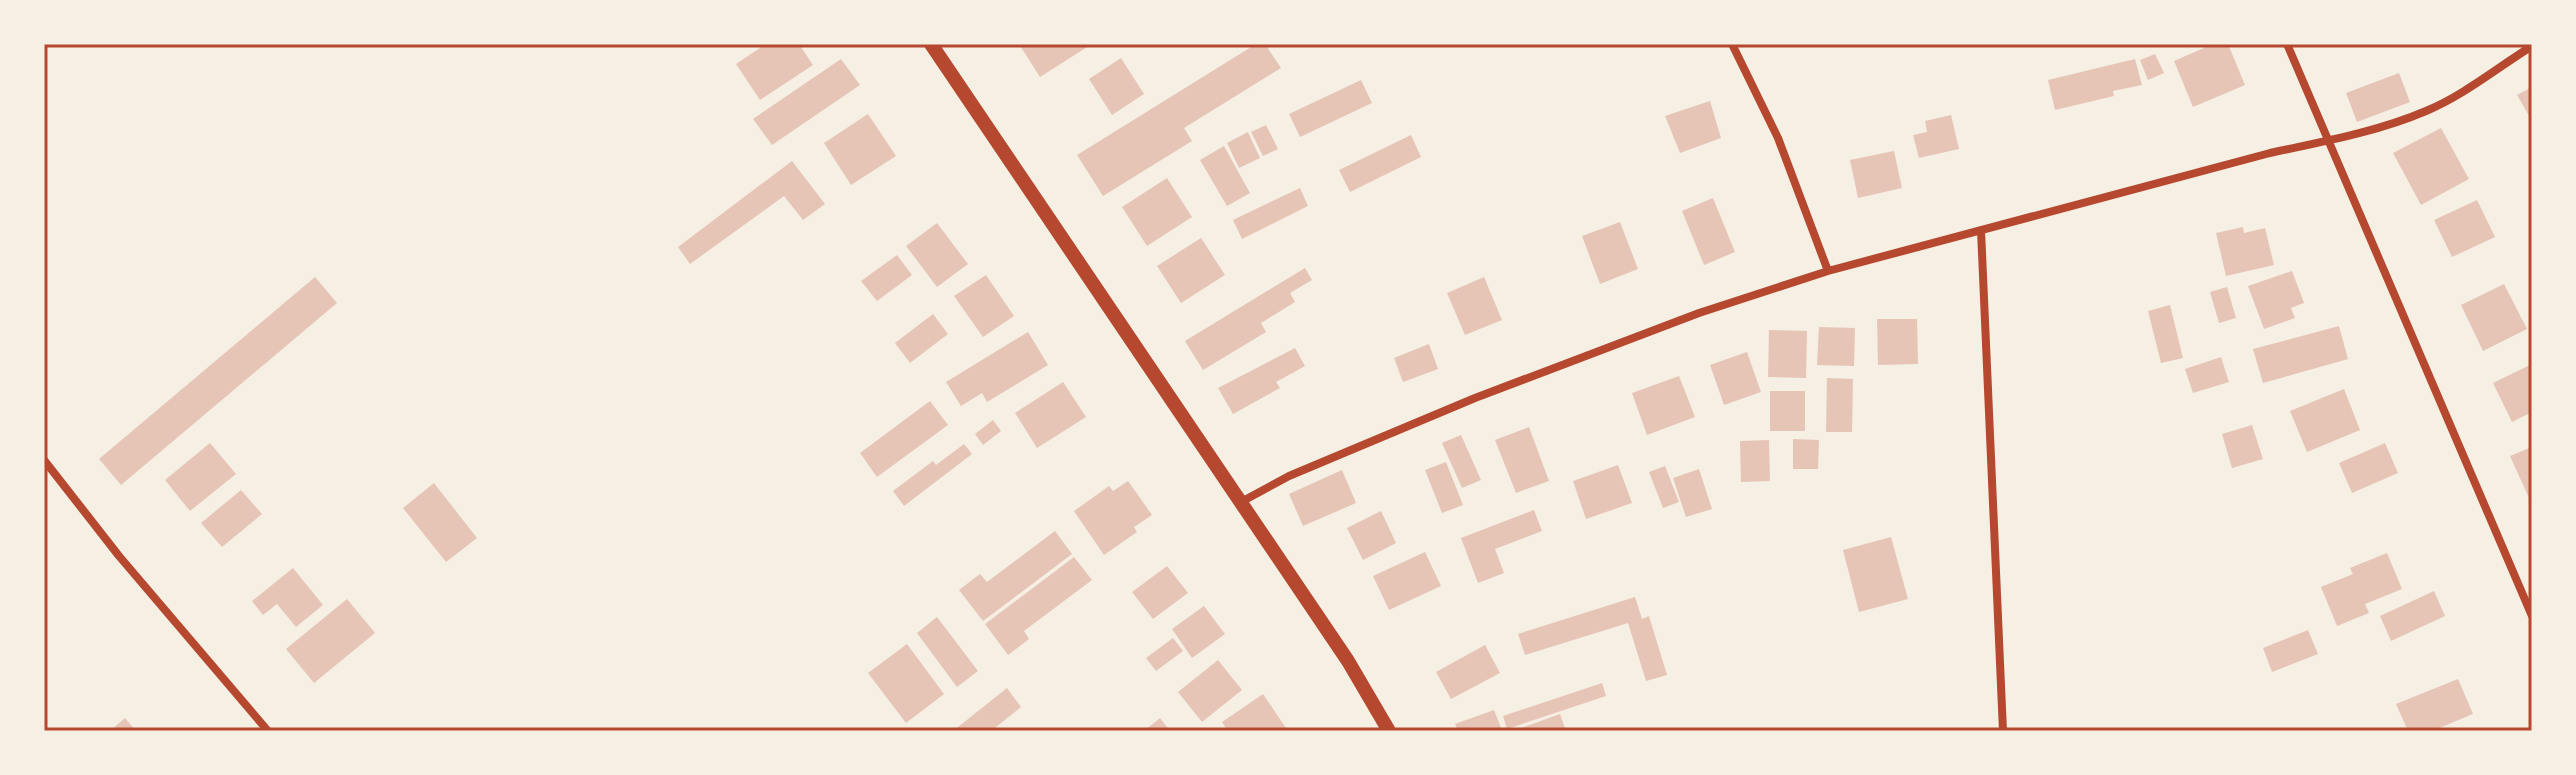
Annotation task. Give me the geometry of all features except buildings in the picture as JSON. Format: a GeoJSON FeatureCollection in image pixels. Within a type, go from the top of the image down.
{"type":"FeatureCollection","features":[{"type":"Feature","properties":{"kind":"street"},"geometry":{"type":"LineString","coordinates":[[931,44],[1348,661],[1389,731]]}},
{"type":"Feature","properties":{"kind":"street"},"geometry":{"type":"LineString","coordinates":[[1732,44],[1778,138],[1828,271]]}},
{"type":"Feature","properties":{"kind":"street"},"geometry":{"type":"LineString","coordinates":[[2287,44],[2532,616]]}},
{"type":"Feature","properties":{"kind":"street"},"geometry":{"type":"LineString","coordinates":[[1241,502],[1289,476],[1475,398],[1699,313],[1828,271],[2329,140],[2426,111],[2532,46]]}},
{"type":"Feature","properties":{"kind":"street"},"geometry":{"type":"LineString","coordinates":[[1981,230],[2003,731]]}},
{"type":"Feature","properties":{"kind":"street"},"geometry":{"type":"LineString","coordinates":[[44,460],[119,556],[268,731]]}}]}
